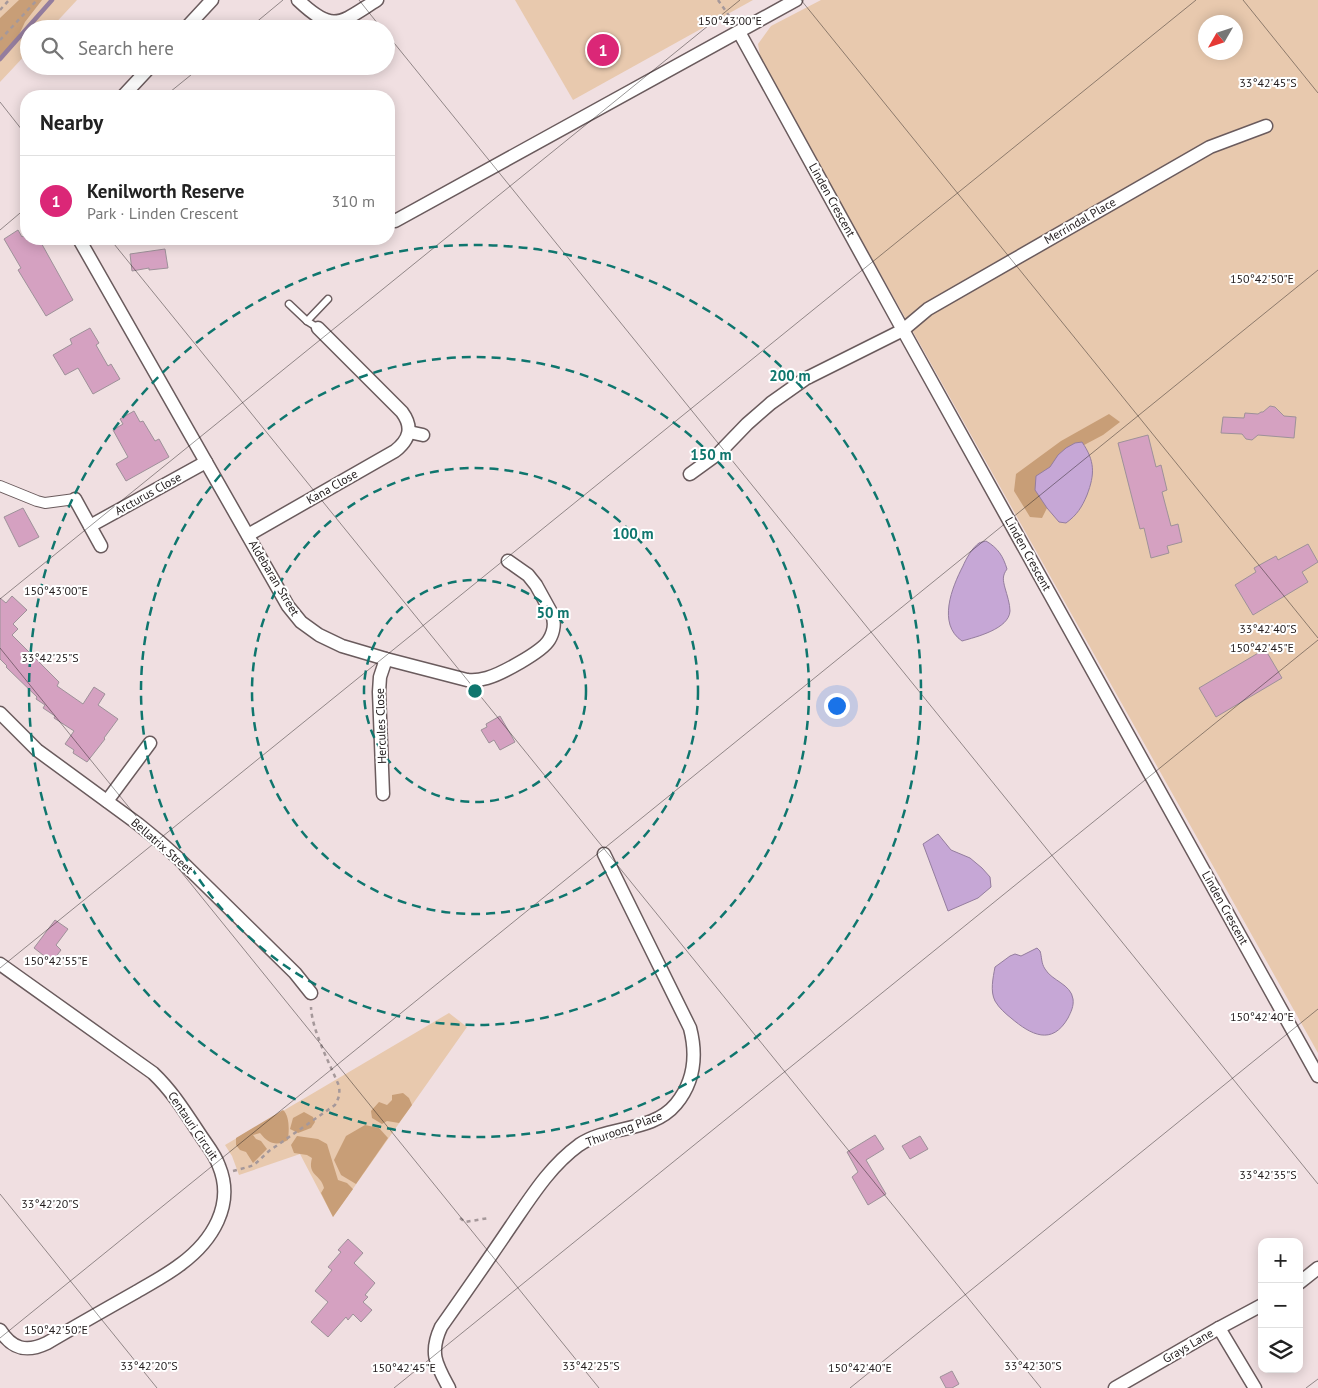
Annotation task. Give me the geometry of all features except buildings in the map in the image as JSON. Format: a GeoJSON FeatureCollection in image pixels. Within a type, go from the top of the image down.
{"type":"FeatureCollection","features":[{"type":"Feature","properties":{"kind":"street"},"geometry":{"type":"LineString","coordinates":[[193,20],[212,0]]}},
{"type":"Feature","properties":{"kind":"street"},"geometry":{"type":"LineString","coordinates":[[298,0],[324,20]]}},
{"type":"Feature","properties":{"kind":"street"},"geometry":{"type":"LineString","coordinates":[[342,20],[377,0]]}},
{"type":"Feature","properties":{"kind":"street"},"geometry":{"type":"LineString","coordinates":[[396,221],[796,0]]}},
{"type":"Feature","properties":{"kind":"street","name":"Linden Crescent"},"geometry":{"type":"LineString","coordinates":[[740,32],[902,330],[1318,1076]]}},
{"type":"Feature","properties":{"kind":"street"},"geometry":{"type":"LineString","coordinates":[[129,90],[143,75]]}},
{"type":"Feature","properties":{"kind":"street","name":"Merrindal Place"},"geometry":{"type":"LineString","coordinates":[[690,474],[720,453],[747,424],[771,403],[805,379],[902,330],[928,309],[1210,147],[1266,126]]}},
{"type":"Feature","properties":{"kind":"street","name":"Aldebaran Street"},"geometry":{"type":"LineString","coordinates":[[82,245],[288,606],[301,622],[318,635],[342,646],[468,680],[488,678],[542,649],[552,635],[554,623],[552,614],[536,585],[528,575],[508,561]]}},
{"type":"Feature","properties":{"kind":"street"},"geometry":{"type":"LineString","coordinates":[[318,328],[402,412],[408,421],[408,432],[423,435]]}},
{"type":"Feature","properties":{"kind":"street","name":"Kana Close"},"geometry":{"type":"LineString","coordinates":[[248,535],[395,451],[404,442],[408,432]]}},
{"type":"Feature","properties":{"kind":"street","name":"Arcturus Close"},"geometry":{"type":"LineString","coordinates":[[90,526],[206,462]]}},
{"type":"Feature","properties":{"kind":"street"},"geometry":{"type":"LineString","coordinates":[[0,486],[45,503],[75,499],[102,546]]}},
{"type":"Feature","properties":{"kind":"street","name":"Hercules Close"},"geometry":{"type":"LineString","coordinates":[[383,794],[379,692],[380,677],[386,659]]}},
{"type":"Feature","properties":{"kind":"street","name":"Bellatrix Street"},"geometry":{"type":"LineString","coordinates":[[0,713],[37,750],[138,824],[179,859],[295,973],[311,993]]}},
{"type":"Feature","properties":{"kind":"street"},"geometry":{"type":"LineString","coordinates":[[107,801],[150,743]]}},
{"type":"Feature","properties":{"kind":"street","name":"Thuroong Place"},"geometry":{"type":"LineString","coordinates":[[450,1388],[437,1365],[434,1344],[442,1327],[534,1193],[565,1157],[586,1141],[662,1116],[676,1104],[690,1078],[694,1049],[690,1028],[604,854]]}},
{"type":"Feature","properties":{"kind":"street","name":"Centauri Circuit"},"geometry":{"type":"LineString","coordinates":[[0,964],[158,1078],[174,1096],[213,1154],[222,1174],[224,1196],[219,1220],[214,1229],[201,1246],[175,1269],[36,1348],[16,1346],[6,1339],[0,1330]]}},
{"type":"Feature","properties":{"kind":"street"},"geometry":{"type":"LineString","coordinates":[[1303,1280],[1318,1268]]}},
{"type":"Feature","properties":{"kind":"street","name":"Grays Lane"},"geometry":{"type":"LineString","coordinates":[[1115,1388],[1258,1307]]}},
{"type":"Feature","properties":{"kind":"street"},"geometry":{"type":"LineString","coordinates":[[1219,1328],[1255,1388]]}},
{"type":"Feature","properties":{"kind":"lane"},"geometry":{"type":"LineString","coordinates":[[306,321],[328,299]]}},
{"type":"Feature","properties":{"kind":"lane"},"geometry":{"type":"LineString","coordinates":[[289,304],[306,321],[318,328]]}},
{"type":"Feature","properties":{"kind":"path"},"geometry":{"type":"LineString","coordinates":[[0,10],[9,0]]}},
{"type":"Feature","properties":{"kind":"path"},"geometry":{"type":"LineString","coordinates":[[0,40],[37,0]]}},
{"type":"Feature","properties":{"kind":"path"},"geometry":{"type":"LineString","coordinates":[[718,0],[740,32]]}},
{"type":"Feature","properties":{"kind":"path"},"geometry":{"type":"LineString","coordinates":[[222,1174],[248,1168],[335,1105],[339,1099],[339,1086],[316,1032],[311,1012],[311,993]]}},
{"type":"Feature","properties":{"kind":"path"},"geometry":{"type":"LineString","coordinates":[[460,1218],[465,1222],[489,1218]]}},
{"type":"Feature","properties":{"kind":"shaded area"},"geometry":{"type":"Polygon","coordinates":[[[0,0],[77,0],[58,20],[20,20],[20,61],[0,82],[0,0]]]}},
{"type":"Feature","properties":{"kind":"shaded area"},"geometry":{"type":"Polygon","coordinates":[[[19,0],[42,0],[27,20],[20,20],[20,33],[17,39],[0,56],[0,18],[19,0]]]}},
{"type":"Feature","properties":{"kind":"shaded area"},"geometry":{"type":"Polygon","coordinates":[[[515,0],[753,0],[573,100],[515,0]]]}},
{"type":"Feature","properties":{"kind":"shaded area"},"geometry":{"type":"Polygon","coordinates":[[[821,0],[1318,0],[1318,1053],[761,61],[758,44],[771,26],[821,0]]]}},
{"type":"Feature","properties":{"kind":"shaded area"},"geometry":{"type":"Polygon","coordinates":[[[1109,414],[1120,422],[1103,435],[1069,453],[1038,486],[1047,508],[1042,518],[1030,517],[1014,491],[1016,474],[1061,441],[1109,414]]]}},
{"type":"Feature","properties":{"kind":"shaded area"},"geometry":{"type":"Polygon","coordinates":[[[1082,442],[1091,462],[1090,487],[1076,514],[1066,523],[1059,522],[1035,490],[1036,476],[1050,467],[1058,455],[1066,448],[1075,443],[1082,442]]]}},
{"type":"Feature","properties":{"kind":"shaded area"},"geometry":{"type":"Polygon","coordinates":[[[986,541],[1002,556],[1007,569],[1003,580],[1010,611],[1004,623],[998,627],[962,641],[954,634],[950,625],[948,615],[951,594],[970,554],[979,543],[986,541]]]}},
{"type":"Feature","properties":{"kind":"shaded area"},"geometry":{"type":"Polygon","coordinates":[[[938,834],[951,850],[970,858],[990,877],[991,887],[978,898],[948,911],[923,844],[938,834]]]}},
{"type":"Feature","properties":{"kind":"shaded area"},"geometry":{"type":"Polygon","coordinates":[[[1037,948],[1040,951],[1045,969],[1069,990],[1073,999],[1073,1007],[1062,1027],[1048,1035],[1034,1033],[1019,1024],[998,1006],[993,993],[992,984],[995,967],[1010,956],[1015,954],[1021,956],[1037,948]]]}},
{"type":"Feature","properties":{"kind":"shaded area"},"geometry":{"type":"Polygon","coordinates":[[[449,1013],[467,1027],[333,1217],[300,1154],[239,1175],[232,1156],[225,1145],[449,1013]]]}},
{"type":"Feature","properties":{"kind":"shaded area"},"geometry":{"type":"Polygon","coordinates":[[[403,1093],[409,1098],[412,1105],[399,1123],[387,1121],[382,1124],[372,1118],[371,1111],[379,1102],[387,1105],[392,1100],[392,1095],[403,1093]]]}},
{"type":"Feature","properties":{"kind":"shaded area"},"geometry":{"type":"Polygon","coordinates":[[[283,1110],[288,1120],[288,1140],[272,1143],[260,1133],[253,1135],[267,1149],[253,1163],[246,1152],[240,1150],[236,1145],[236,1138],[283,1110]]]}},
{"type":"Feature","properties":{"kind":"shaded area"},"geometry":{"type":"Polygon","coordinates":[[[304,1112],[313,1117],[315,1122],[311,1128],[298,1133],[290,1129],[293,1118],[304,1112]]]}},
{"type":"Feature","properties":{"kind":"shaded area"},"geometry":{"type":"Polygon","coordinates":[[[365,1125],[379,1128],[388,1138],[356,1184],[341,1175],[334,1160],[346,1136],[365,1125]]]}},
{"type":"Feature","properties":{"kind":"shaded area"},"geometry":{"type":"Polygon","coordinates":[[[297,1136],[318,1139],[327,1144],[338,1180],[347,1183],[353,1189],[333,1217],[321,1193],[324,1188],[322,1183],[311,1168],[312,1158],[307,1155],[294,1153],[291,1145],[297,1136]]]}},
{"type":"Feature","properties":{"kind":"waterway"},"geometry":{"type":"LineString","coordinates":[[34,20],[52,0]]}},
{"type":"Feature","properties":{"kind":"waterway"},"geometry":{"type":"LineString","coordinates":[[0,59],[20,36]]}},
{"type":"Feature","properties":{"kind":"place","name":"Kenilworth Reserve"},"geometry":{"type":"Point","coordinates":[603,50]}}]}
